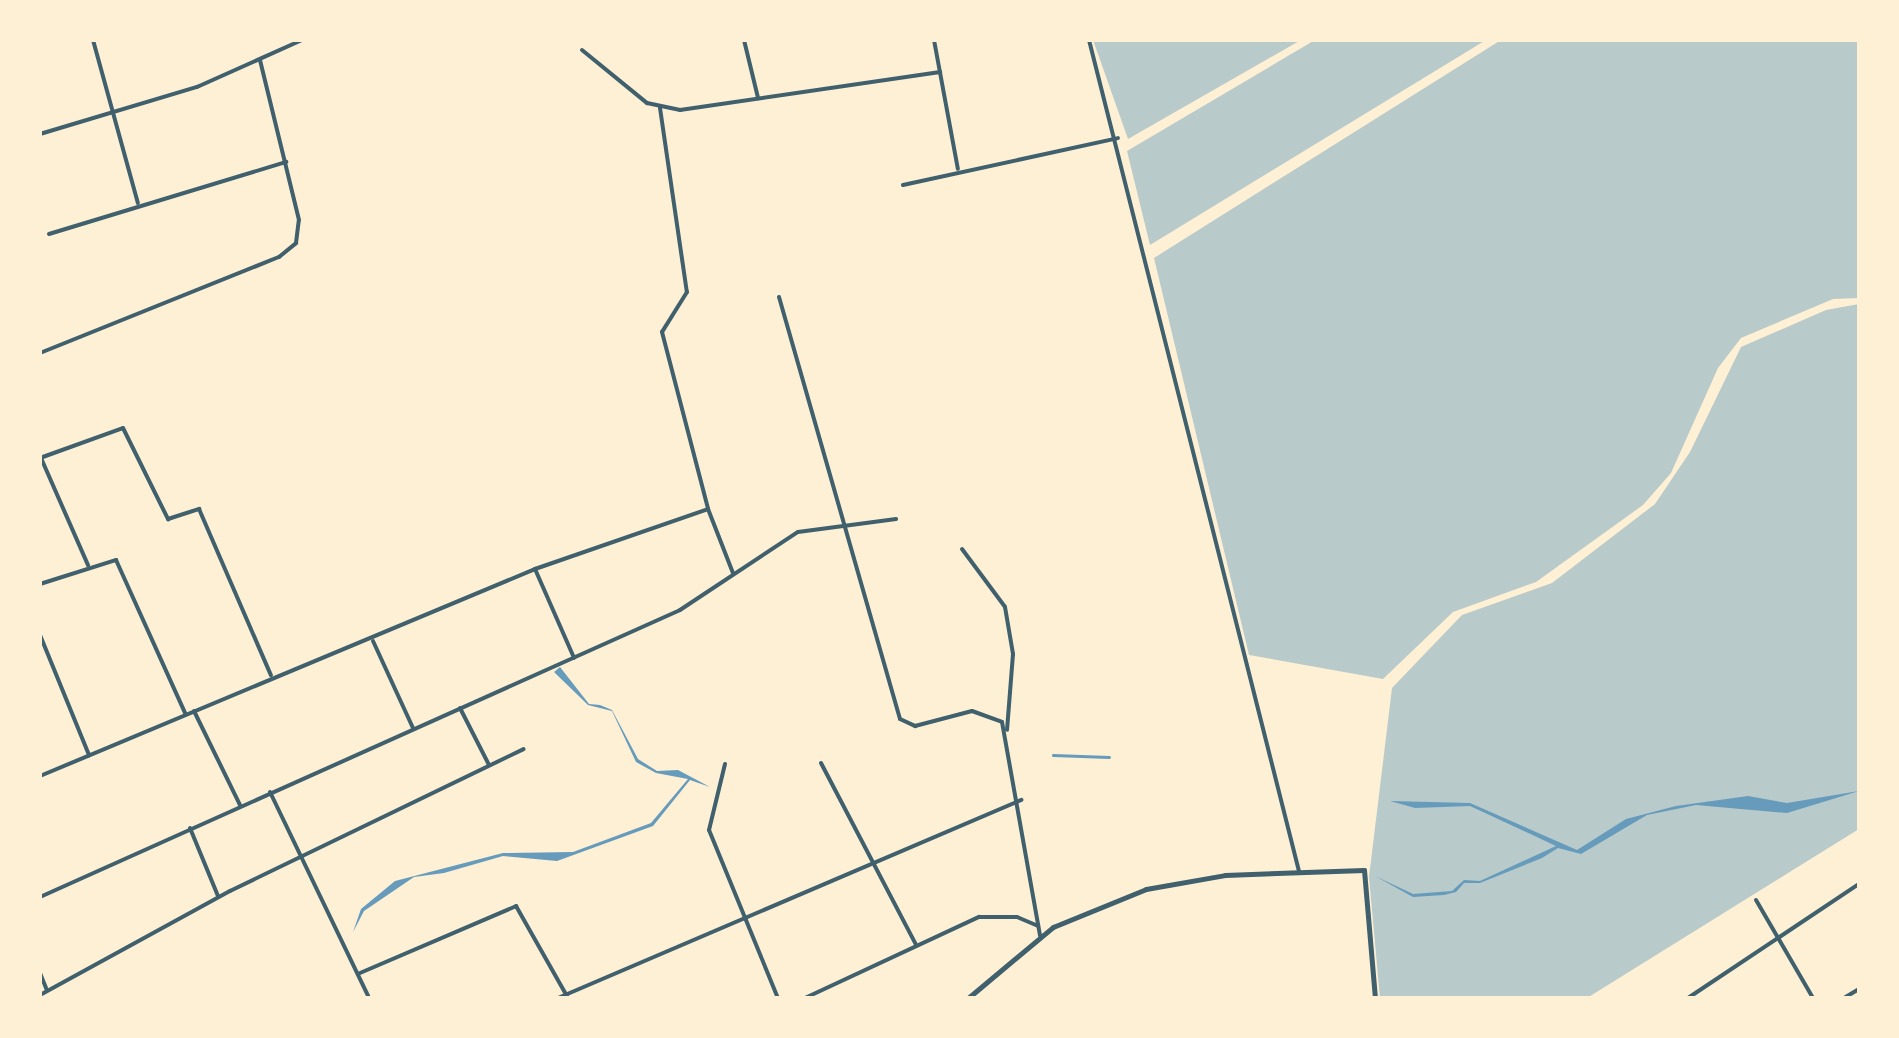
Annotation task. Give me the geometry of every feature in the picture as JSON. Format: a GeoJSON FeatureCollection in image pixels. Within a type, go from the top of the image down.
{"type":"FeatureCollection","features":[{"type":"Feature","properties":{"kind":"street"},"geometry":{"type":"LineString","coordinates":[[93,40],[138,205]]}},
{"type":"Feature","properties":{"kind":"street"},"geometry":{"type":"LineString","coordinates":[[286,40],[286,47]]}},
{"type":"Feature","properties":{"kind":"street"},"geometry":{"type":"LineString","coordinates":[[40,134],[113,114],[260,60],[302,40]]}},
{"type":"Feature","properties":{"kind":"street"},"geometry":{"type":"LineString","coordinates":[[744,40],[758,98]]}},
{"type":"Feature","properties":{"kind":"street"},"geometry":{"type":"LineString","coordinates":[[934,40],[958,169]]}},
{"type":"Feature","properties":{"kind":"street"},"geometry":{"type":"LineString","coordinates":[[1089,40],[1118,138],[1299,871]]}},
{"type":"Feature","properties":{"kind":"street"},"geometry":{"type":"LineString","coordinates":[[582,50],[660,108],[758,98],[940,72]]}},
{"type":"Feature","properties":{"kind":"street"},"geometry":{"type":"LineString","coordinates":[[40,353],[279,257],[296,243],[299,220],[260,60]]}},
{"type":"Feature","properties":{"kind":"street"},"geometry":{"type":"LineString","coordinates":[[660,108],[687,292],[662,332],[708,509],[733,573]]}},
{"type":"Feature","properties":{"kind":"street"},"geometry":{"type":"LineString","coordinates":[[903,185],[958,169],[1118,138]]}},
{"type":"Feature","properties":{"kind":"street"},"geometry":{"type":"LineString","coordinates":[[49,234],[286,162]]}},
{"type":"Feature","properties":{"kind":"street"},"geometry":{"type":"LineString","coordinates":[[779,297],[902,723],[985,712],[1007,733]]}},
{"type":"Feature","properties":{"kind":"street"},"geometry":{"type":"LineString","coordinates":[[88,565],[41,458],[123,428],[168,519],[199,509],[271,676]]}},
{"type":"Feature","properties":{"kind":"street"},"geometry":{"type":"LineString","coordinates":[[40,776],[271,676],[373,641],[535,569],[708,509]]}},
{"type":"Feature","properties":{"kind":"street"},"geometry":{"type":"LineString","coordinates":[[40,897],[710,594],[733,573],[798,532],[896,519]]}},
{"type":"Feature","properties":{"kind":"street"},"geometry":{"type":"LineString","coordinates":[[962,549],[1005,607],[1013,654],[1007,733],[1021,800],[1040,936]]}},
{"type":"Feature","properties":{"kind":"street"},"geometry":{"type":"LineString","coordinates":[[40,584],[88,565],[116,560],[185,713]]}},
{"type":"Feature","properties":{"kind":"street"},"geometry":{"type":"LineString","coordinates":[[535,569],[574,658]]}},
{"type":"Feature","properties":{"kind":"street"},"geometry":{"type":"LineString","coordinates":[[40,635],[89,755]]}},
{"type":"Feature","properties":{"kind":"street"},"geometry":{"type":"LineString","coordinates":[[373,641],[413,728]]}},
{"type":"Feature","properties":{"kind":"street"},"geometry":{"type":"LineString","coordinates":[[460,708],[489,765]]}},
{"type":"Feature","properties":{"kind":"street"},"geometry":{"type":"LineString","coordinates":[[193,710],[240,805]]}},
{"type":"Feature","properties":{"kind":"street"},"geometry":{"type":"LineString","coordinates":[[40,995],[219,897],[524,749]]}},
{"type":"Feature","properties":{"kind":"street"},"geometry":{"type":"LineString","coordinates":[[821,763],[917,946]]}},
{"type":"Feature","properties":{"kind":"street"},"geometry":{"type":"LineString","coordinates":[[725,764],[709,830],[778,998]]}},
{"type":"Feature","properties":{"kind":"street"},"geometry":{"type":"LineString","coordinates":[[270,792],[304,855],[369,998]]}},
{"type":"Feature","properties":{"kind":"street"},"geometry":{"type":"LineString","coordinates":[[558,998],[872,860],[1021,800]]}},
{"type":"Feature","properties":{"kind":"street"},"geometry":{"type":"LineString","coordinates":[[190,828],[219,897]]}},
{"type":"Feature","properties":{"kind":"street"},"geometry":{"type":"LineString","coordinates":[[968,998],[1040,936],[1169,882],[1299,871],[1364,870],[1375,998]]}},
{"type":"Feature","properties":{"kind":"street"},"geometry":{"type":"LineString","coordinates":[[1688,998],[1859,884]]}},
{"type":"Feature","properties":{"kind":"street"},"geometry":{"type":"LineString","coordinates":[[1756,900],[1813,998]]}},
{"type":"Feature","properties":{"kind":"street"},"geometry":{"type":"LineString","coordinates":[[360,973],[516,906],[567,996]]}},
{"type":"Feature","properties":{"kind":"street"},"geometry":{"type":"LineString","coordinates":[[805,998],[991,915],[1039,927]]}},
{"type":"Feature","properties":{"kind":"street"},"geometry":{"type":"LineString","coordinates":[[40,973],[47,991]]}},
{"type":"Feature","properties":{"kind":"street"},"geometry":{"type":"LineString","coordinates":[[1844,998],[1859,989]]}},
{"type":"Feature","properties":{"kind":"shaded area"},"geometry":{"type":"Polygon","coordinates":[[[1093,40],[1301,40],[1128,139],[1093,40]]]}},
{"type":"Feature","properties":{"kind":"shaded area"},"geometry":{"type":"Polygon","coordinates":[[[1315,40],[1486,40],[1150,245],[1127,151],[1315,40]]]}},
{"type":"Feature","properties":{"kind":"shaded area"},"geometry":{"type":"Polygon","coordinates":[[[1501,40],[1859,40],[1859,298],[1833,299],[1741,338],[1718,368],[1671,473],[1643,505],[1536,582],[1453,612],[1383,679],[1249,655],[1154,258],[1501,40]]]}},
{"type":"Feature","properties":{"kind":"shaded area"},"geometry":{"type":"Polygon","coordinates":[[[1859,304],[1859,829],[1587,998],[1380,998],[1369,877],[1392,688],[1462,615],[1552,583],[1655,504],[1690,452],[1741,347],[1826,310],[1859,304]]]}},
{"type":"Feature","properties":{"kind":"water"},"geometry":{"type":"Polygon","coordinates":[[[560,667],[589,704],[612,710],[638,759],[657,771],[678,770],[710,787],[690,780],[653,826],[557,861],[503,856],[444,873],[414,877],[364,911],[353,932],[361,909],[395,881],[503,853],[573,852],[651,823],[688,779],[656,773],[636,762],[612,711],[588,705],[554,672],[560,667]]]}},
{"type":"Feature","properties":{"kind":"water"},"geometry":{"type":"Polygon","coordinates":[[[1859,791],[1787,813],[1696,805],[1647,815],[1581,854],[1558,848],[1542,858],[1480,883],[1464,883],[1456,892],[1444,895],[1413,897],[1375,876],[1413,894],[1452,891],[1464,880],[1480,881],[1556,846],[1470,806],[1415,808],[1390,801],[1470,803],[1577,850],[1626,819],[1676,806],[1748,796],[1787,803],[1859,791]]]}},
{"type":"Feature","properties":{"kind":"waterway"},"geometry":{"type":"LineString","coordinates":[[1053,755],[1109,757]]}}]}
